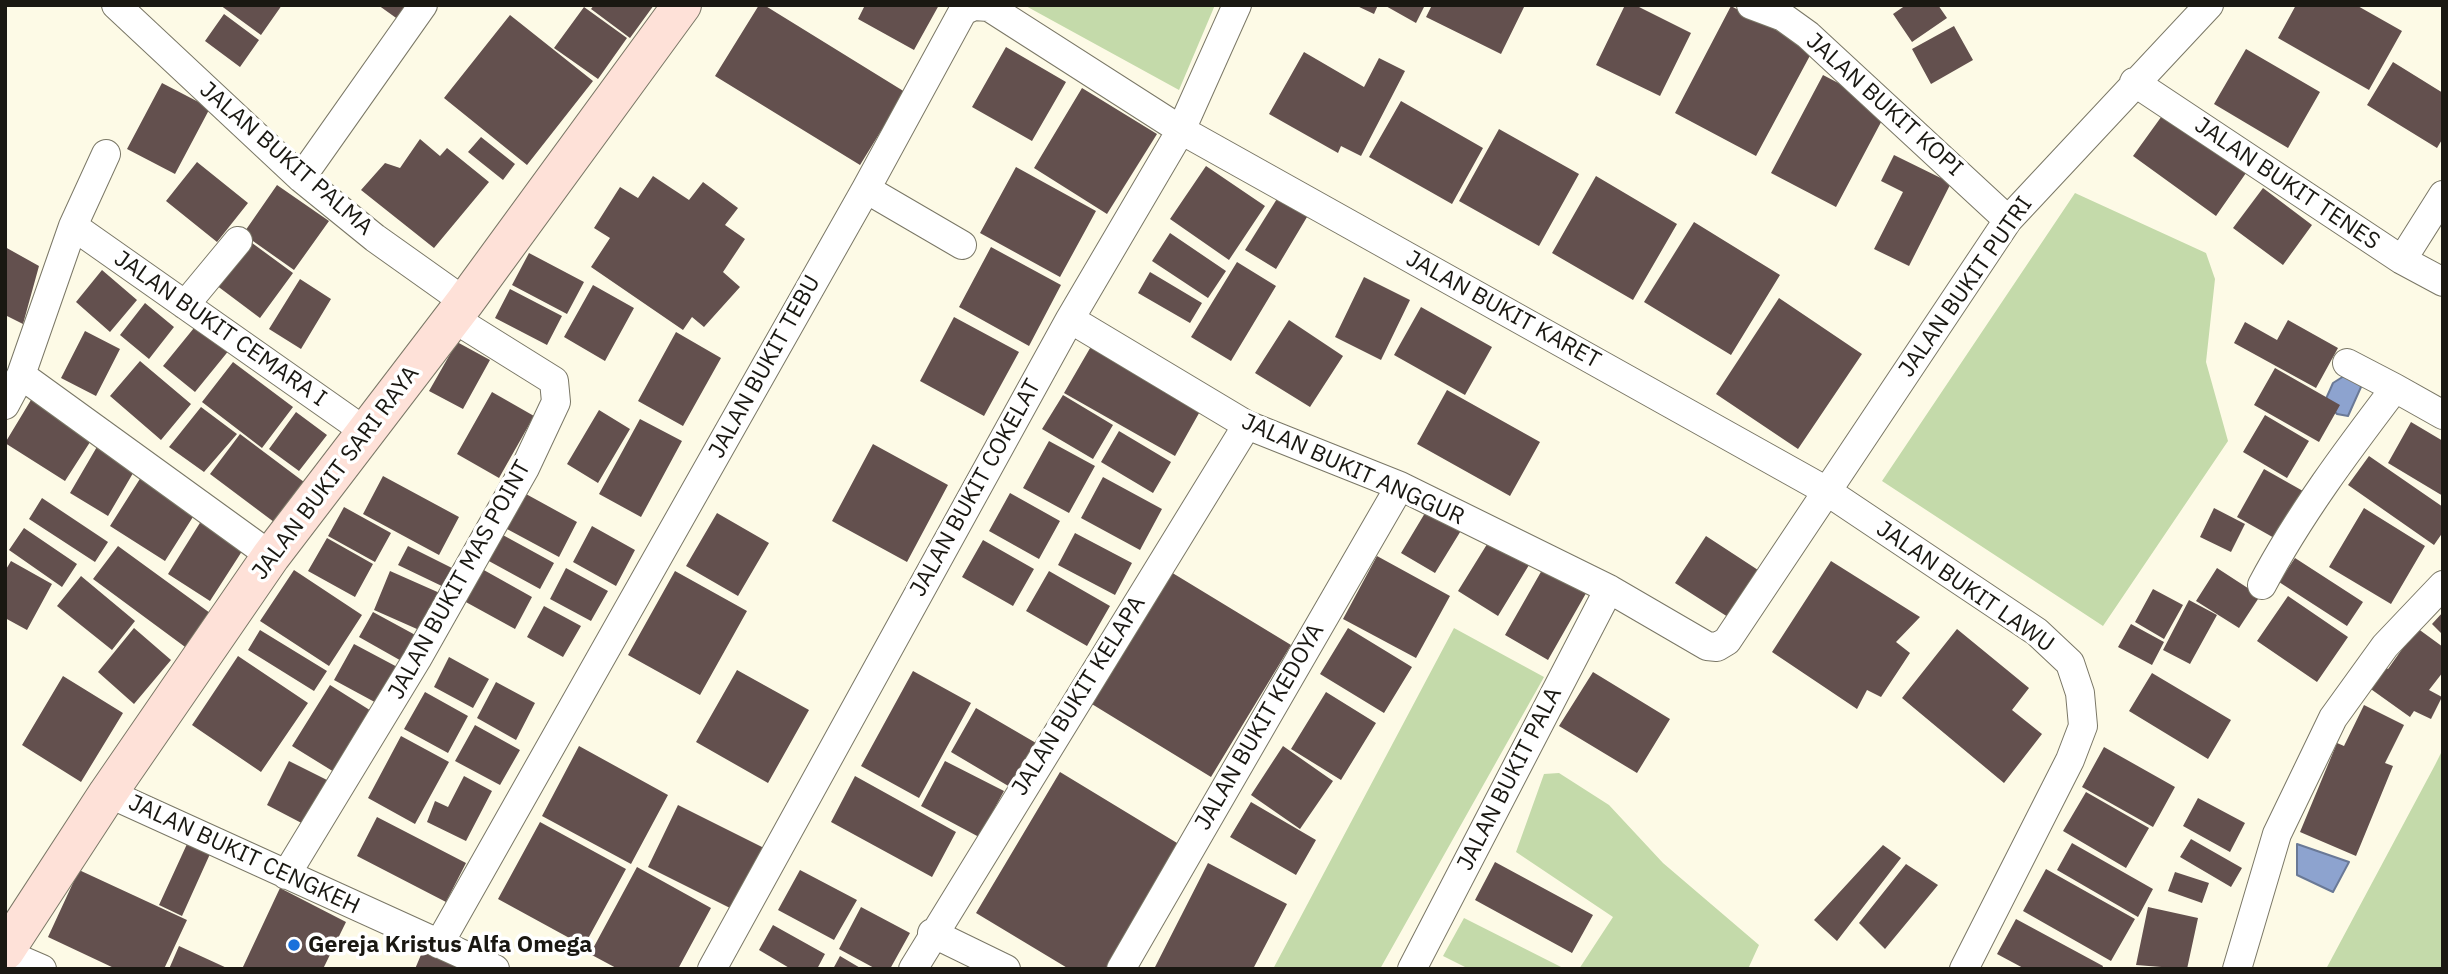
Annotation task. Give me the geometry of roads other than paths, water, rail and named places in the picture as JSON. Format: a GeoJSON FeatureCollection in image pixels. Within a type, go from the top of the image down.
{"type":"FeatureCollection","features":[{"type":"Feature","properties":{"kind":"street"},"geometry":{"type":"LineString","coordinates":[[301,178],[423,5]]}},
{"type":"Feature","properties":{"kind":"street","name":"JALAN BUKIT SARI RAYA"},"geometry":{"type":"LineString","coordinates":[[5,952],[108,793],[271,556],[459,310],[682,5]]}},
{"type":"Feature","properties":{"kind":"street","name":"JALAN BUKIT COKELAT"},"geometry":{"type":"LineString","coordinates":[[712,969],[1070,319],[1181,130],[1237,5]]}},
{"type":"Feature","properties":{"kind":"street","name":"JALAN BUKIT KOPI"},"geometry":{"type":"LineString","coordinates":[[1751,5],[1783,17],[1808,35],[2008,220]]}},
{"type":"Feature","properties":{"kind":"street","name":"JALAN BUKIT PUTRI"},"geometry":{"type":"LineString","coordinates":[[1717,647],[1727,641],[1825,489],[2008,220],[2134,82],[2209,5]]}},
{"type":"Feature","properties":{"kind":"street","name":"JALAN BUKIT TEBU"},"geometry":{"type":"LineString","coordinates":[[439,944],[866,189],[963,11],[974,6],[989,7],[1181,130]]}},
{"type":"Feature","properties":{"kind":"street","name":"JALAN BUKIT PALMA"},"geometry":{"type":"LineString","coordinates":[[132,11],[301,178],[459,310]]}},
{"type":"Feature","properties":{"kind":"street","name":"JALAN BUKIT TENES"},"geometry":{"type":"LineString","coordinates":[[2134,82],[2402,260],[2443,282]]}},
{"type":"Feature","properties":{"kind":"street","name":"JALAN BUKIT KARET"},"geometry":{"type":"LineString","coordinates":[[1181,130],[1825,489]]}},
{"type":"Feature","properties":{"kind":"street"},"geometry":{"type":"LineString","coordinates":[[5,405],[21,375],[73,226],[106,154]]}},
{"type":"Feature","properties":{"kind":"street"},"geometry":{"type":"LineString","coordinates":[[866,189],[962,245]]}},
{"type":"Feature","properties":{"kind":"street"},"geometry":{"type":"LineString","coordinates":[[2402,260],[2443,195]]}},
{"type":"Feature","properties":{"kind":"street","name":"JALAN BUKIT CEMARA I"},"geometry":{"type":"LineString","coordinates":[[73,226],[366,432]]}},
{"type":"Feature","properties":{"kind":"street"},"geometry":{"type":"LineString","coordinates":[[185,305],[237,241]]}},
{"type":"Feature","properties":{"kind":"street","name":"JALAN BUKIT MAS POINT"},"geometry":{"type":"LineString","coordinates":[[286,875],[417,659],[524,468],[556,402],[554,381],[459,310]]}},
{"type":"Feature","properties":{"kind":"street","name":"JALAN BUKIT ANGGUR"},"geometry":{"type":"LineString","coordinates":[[1070,319],[1247,425],[1400,486],[1609,589],[1707,646],[1717,647]]}},
{"type":"Feature","properties":{"kind":"street"},"geometry":{"type":"LineString","coordinates":[[2347,363],[2443,415]]}},
{"type":"Feature","properties":{"kind":"street"},"geometry":{"type":"LineString","coordinates":[[21,375],[271,556]]}},
{"type":"Feature","properties":{"kind":"street"},"geometry":{"type":"LineString","coordinates":[[2262,585],[2281,549],[2395,388]]}},
{"type":"Feature","properties":{"kind":"street","name":"JALAN BUKIT KELAPA"},"geometry":{"type":"LineString","coordinates":[[913,969],[932,933],[1247,425]]}},
{"type":"Feature","properties":{"kind":"street","name":"JALAN BUKIT KEDOYA"},"geometry":{"type":"LineString","coordinates":[[1121,969],[1400,486]]}},
{"type":"Feature","properties":{"kind":"street","name":"JALAN BUKIT LAWU"},"geometry":{"type":"LineString","coordinates":[[1825,489],[2037,632],[2070,663],[2080,693],[2083,726],[2070,760],[1964,969]]}},
{"type":"Feature","properties":{"kind":"street"},"geometry":{"type":"LineString","coordinates":[[2237,969],[2277,834],[2333,718],[2385,646],[2443,585]]}},
{"type":"Feature","properties":{"kind":"street","name":"JALAN BUKIT PALA"},"geometry":{"type":"LineString","coordinates":[[1412,969],[1609,589]]}},
{"type":"Feature","properties":{"kind":"street","name":"JALAN BUKIT CENGKEH"},"geometry":{"type":"LineString","coordinates":[[108,793],[495,969]]}},
{"type":"Feature","properties":{"kind":"street"},"geometry":{"type":"LineString","coordinates":[[932,933],[1006,969]]}},
{"type":"Feature","properties":{"kind":"street"},"geometry":{"type":"LineString","coordinates":[[5,952],[42,969]]}},
{"type":"Feature","properties":{"kind":"water"},"geometry":{"type":"Polygon","coordinates":[[[2344,376],[2358,378],[2361,387],[2348,416],[2337,414],[2325,401],[2333,383],[2344,376]]]}},
{"type":"Feature","properties":{"kind":"water"},"geometry":{"type":"Polygon","coordinates":[[[2297,844],[2349,862],[2333,892],[2297,875],[2297,844]]]}},
{"type":"Feature","properties":{"kind":"place","name":"Gereja Kristus Alfa Omega"},"geometry":{"type":"Point","coordinates":[294,945]}}]}
